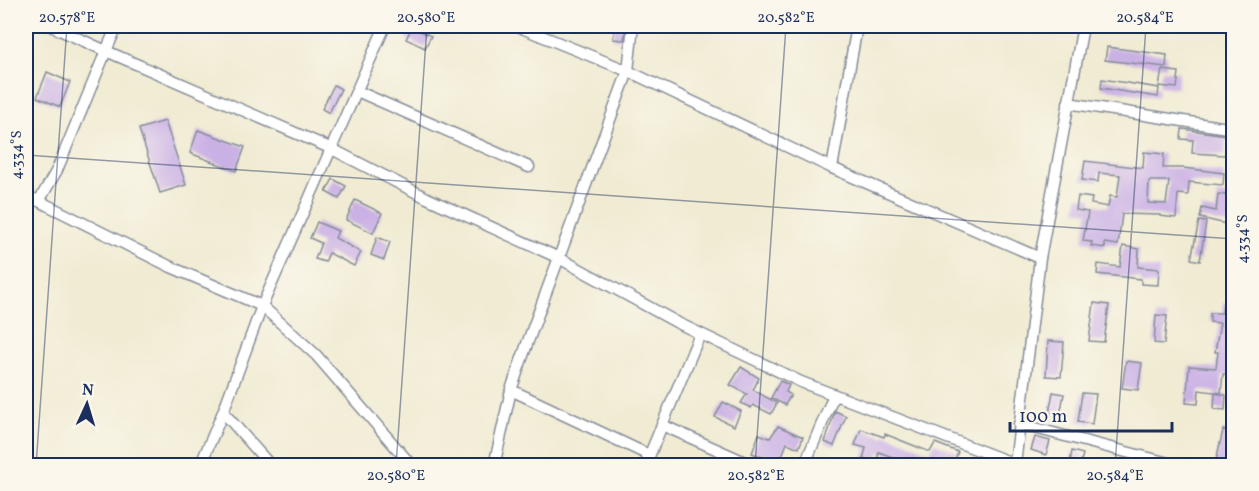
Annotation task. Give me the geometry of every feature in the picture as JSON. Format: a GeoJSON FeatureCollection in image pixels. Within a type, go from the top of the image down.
{"type":"FeatureCollection","features":[{"type":"Feature","properties":{"kind":"street"},"geometry":{"type":"LineString","coordinates":[[51,26],[330,148],[427,198],[559,258],[700,334],[801,382],[1016,465],[1040,258],[1083,26]]}},
{"type":"Feature","properties":{"kind":"street"},"geometry":{"type":"LineString","coordinates":[[39,201],[57,170],[117,26]]}},
{"type":"Feature","properties":{"kind":"street"},"geometry":{"type":"LineString","coordinates":[[200,465],[223,412],[262,306],[385,26]]}},
{"type":"Feature","properties":{"kind":"street"},"geometry":{"type":"LineString","coordinates":[[517,26],[628,71],[832,168],[1040,258]]}},
{"type":"Feature","properties":{"kind":"street"},"geometry":{"type":"LineString","coordinates":[[494,465],[511,390],[628,71],[633,26]]}},
{"type":"Feature","properties":{"kind":"street"},"geometry":{"type":"LineString","coordinates":[[832,168],[857,26]]}},
{"type":"Feature","properties":{"kind":"street"},"geometry":{"type":"LineString","coordinates":[[357,91],[529,167]]}},
{"type":"Feature","properties":{"kind":"street"},"geometry":{"type":"LineString","coordinates":[[1068,104],[1233,129]]}},
{"type":"Feature","properties":{"kind":"street"},"geometry":{"type":"LineString","coordinates":[[26,196],[171,267],[262,306],[316,355],[412,465]]}},
{"type":"Feature","properties":{"kind":"street"},"geometry":{"type":"LineString","coordinates":[[511,390],[647,460],[700,334]]}},
{"type":"Feature","properties":{"kind":"street"},"geometry":{"type":"LineString","coordinates":[[804,465],[834,395]]}},
{"type":"Feature","properties":{"kind":"street"},"geometry":{"type":"LineString","coordinates":[[223,412],[271,465]]}},
{"type":"Feature","properties":{"kind":"street"},"geometry":{"type":"LineString","coordinates":[[1019,424],[1180,465]]}},
{"type":"Feature","properties":{"kind":"street"},"geometry":{"type":"LineString","coordinates":[[662,425],[754,465]]}},
{"type":"Feature","properties":{"kind":"building"},"geometry":{"type":"Polygon","coordinates":[[[615,26],[626,26],[624,40],[613,39],[615,26]]]}},
{"type":"Feature","properties":{"kind":"building"},"geometry":{"type":"Polygon","coordinates":[[[412,27],[431,36],[425,48],[406,39],[412,27]]]}},
{"type":"Feature","properties":{"kind":"building"},"geometry":{"type":"Polygon","coordinates":[[[1107,47],[1167,55],[1166,67],[1105,60],[1107,47]]]}},
{"type":"Feature","properties":{"kind":"building"},"geometry":{"type":"Polygon","coordinates":[[[1162,70],[1179,72],[1177,88],[1159,86],[1162,70]]]}},
{"type":"Feature","properties":{"kind":"building"},"geometry":{"type":"Polygon","coordinates":[[[47,72],[70,82],[60,107],[37,97],[47,72]]]}},
{"type":"Feature","properties":{"kind":"building"},"geometry":{"type":"Polygon","coordinates":[[[1102,79],[1159,88],[1158,97],[1101,88],[1102,79]]]}},
{"type":"Feature","properties":{"kind":"building"},"geometry":{"type":"Polygon","coordinates":[[[334,85],[341,89],[329,113],[322,109],[334,85]]]}},
{"type":"Feature","properties":{"kind":"building"},"geometry":{"type":"Polygon","coordinates":[[[165,121],[186,185],[160,193],[139,129],[165,121]]]}},
{"type":"Feature","properties":{"kind":"building"},"geometry":{"type":"Polygon","coordinates":[[[1182,129],[1227,135],[1225,155],[1192,153],[1193,140],[1181,139],[1182,129]]]}},
{"type":"Feature","properties":{"kind":"building"},"geometry":{"type":"Polygon","coordinates":[[[198,130],[245,147],[236,171],[190,153],[198,130]]]}},
{"type":"Feature","properties":{"kind":"building"},"geometry":{"type":"Polygon","coordinates":[[[1144,152],[1164,154],[1163,168],[1224,173],[1223,185],[1189,182],[1188,195],[1178,194],[1176,218],[1160,215],[1122,214],[1118,245],[1105,243],[1105,248],[1091,246],[1092,242],[1083,241],[1088,212],[1076,210],[1078,196],[1092,198],[1091,204],[1108,207],[1110,196],[1117,197],[1120,175],[1099,173],[1098,182],[1082,180],[1085,161],[1143,168],[1144,152]],[[1149,181],[1148,203],[1166,204],[1169,181],[1149,181]]]}},
{"type":"Feature","properties":{"kind":"building"},"geometry":{"type":"Polygon","coordinates":[[[333,179],[346,186],[339,199],[326,192],[333,179]]]}},
{"type":"Feature","properties":{"kind":"building"},"geometry":{"type":"Polygon","coordinates":[[[1218,194],[1233,196],[1231,225],[1200,218],[1202,208],[1216,211],[1218,194]]]}},
{"type":"Feature","properties":{"kind":"building"},"geometry":{"type":"Polygon","coordinates":[[[355,200],[382,213],[373,233],[346,220],[355,200]]]}},
{"type":"Feature","properties":{"kind":"building"},"geometry":{"type":"Polygon","coordinates":[[[1199,221],[1206,222],[1200,261],[1191,259],[1199,221]]]}},
{"type":"Feature","properties":{"kind":"building"},"geometry":{"type":"Polygon","coordinates":[[[317,222],[338,231],[335,238],[361,252],[354,266],[329,253],[325,262],[315,259],[321,243],[310,238],[317,222]]]}},
{"type":"Feature","properties":{"kind":"building"},"geometry":{"type":"Polygon","coordinates":[[[377,237],[390,242],[384,260],[371,255],[377,237]]]}},
{"type":"Feature","properties":{"kind":"building"},"geometry":{"type":"Polygon","coordinates":[[[1123,246],[1139,249],[1138,267],[1159,269],[1158,285],[1141,284],[1141,279],[1097,274],[1098,264],[1120,267],[1123,246]]]}},
{"type":"Feature","properties":{"kind":"building"},"geometry":{"type":"Polygon","coordinates":[[[1094,303],[1109,305],[1104,342],[1089,341],[1094,303]]]}},
{"type":"Feature","properties":{"kind":"building"},"geometry":{"type":"Polygon","coordinates":[[[1223,303],[1233,304],[1233,323],[1228,346],[1233,346],[1231,375],[1223,374],[1221,393],[1199,390],[1198,404],[1186,403],[1189,366],[1216,368],[1218,352],[1215,352],[1220,323],[1210,322],[1210,313],[1222,313],[1223,303]]]}},
{"type":"Feature","properties":{"kind":"building"},"geometry":{"type":"Polygon","coordinates":[[[1156,315],[1167,316],[1164,344],[1154,343],[1156,315]]]}},
{"type":"Feature","properties":{"kind":"building"},"geometry":{"type":"Polygon","coordinates":[[[1048,341],[1064,342],[1061,377],[1046,376],[1048,341]]]}},
{"type":"Feature","properties":{"kind":"building"},"geometry":{"type":"Polygon","coordinates":[[[1126,361],[1142,363],[1138,390],[1122,388],[1126,361]]]}},
{"type":"Feature","properties":{"kind":"building"},"geometry":{"type":"Polygon","coordinates":[[[741,367],[759,378],[753,390],[777,403],[771,414],[753,405],[751,408],[741,403],[747,394],[730,385],[741,367]]]}},
{"type":"Feature","properties":{"kind":"building"},"geometry":{"type":"Polygon","coordinates":[[[780,381],[789,385],[786,392],[791,395],[785,405],[771,398],[780,381]]]}},
{"type":"Feature","properties":{"kind":"building"},"geometry":{"type":"Polygon","coordinates":[[[1053,392],[1064,394],[1060,415],[1049,413],[1053,392]]]}},
{"type":"Feature","properties":{"kind":"building"},"geometry":{"type":"Polygon","coordinates":[[[1082,393],[1096,394],[1092,424],[1078,422],[1082,393]]]}},
{"type":"Feature","properties":{"kind":"building"},"geometry":{"type":"Polygon","coordinates":[[[1215,393],[1226,395],[1225,410],[1214,409],[1215,393]]]}},
{"type":"Feature","properties":{"kind":"building"},"geometry":{"type":"Polygon","coordinates":[[[723,402],[741,411],[734,426],[715,417],[723,402]]]}},
{"type":"Feature","properties":{"kind":"building"},"geometry":{"type":"Polygon","coordinates":[[[835,411],[846,416],[834,446],[825,442],[835,411]]]}},
{"type":"Feature","properties":{"kind":"building"},"geometry":{"type":"Polygon","coordinates":[[[778,426],[803,437],[799,448],[787,443],[779,464],[752,453],[759,434],[770,438],[778,426]]]}},
{"type":"Feature","properties":{"kind":"building"},"geometry":{"type":"Polygon","coordinates":[[[861,429],[884,437],[885,434],[930,452],[935,443],[958,452],[953,465],[943,461],[941,465],[896,465],[898,459],[879,452],[876,463],[863,459],[866,448],[855,445],[861,429]]]}},
{"type":"Feature","properties":{"kind":"building"},"geometry":{"type":"Polygon","coordinates":[[[1223,430],[1233,432],[1233,450],[1231,450],[1227,465],[1215,465],[1223,430]]]}},
{"type":"Feature","properties":{"kind":"building"},"geometry":{"type":"Polygon","coordinates":[[[1035,437],[1050,441],[1046,455],[1031,450],[1035,437]]]}},
{"type":"Feature","properties":{"kind":"building"},"geometry":{"type":"Polygon","coordinates":[[[1072,451],[1083,454],[1080,465],[1070,463],[1072,451]]]}}]}
